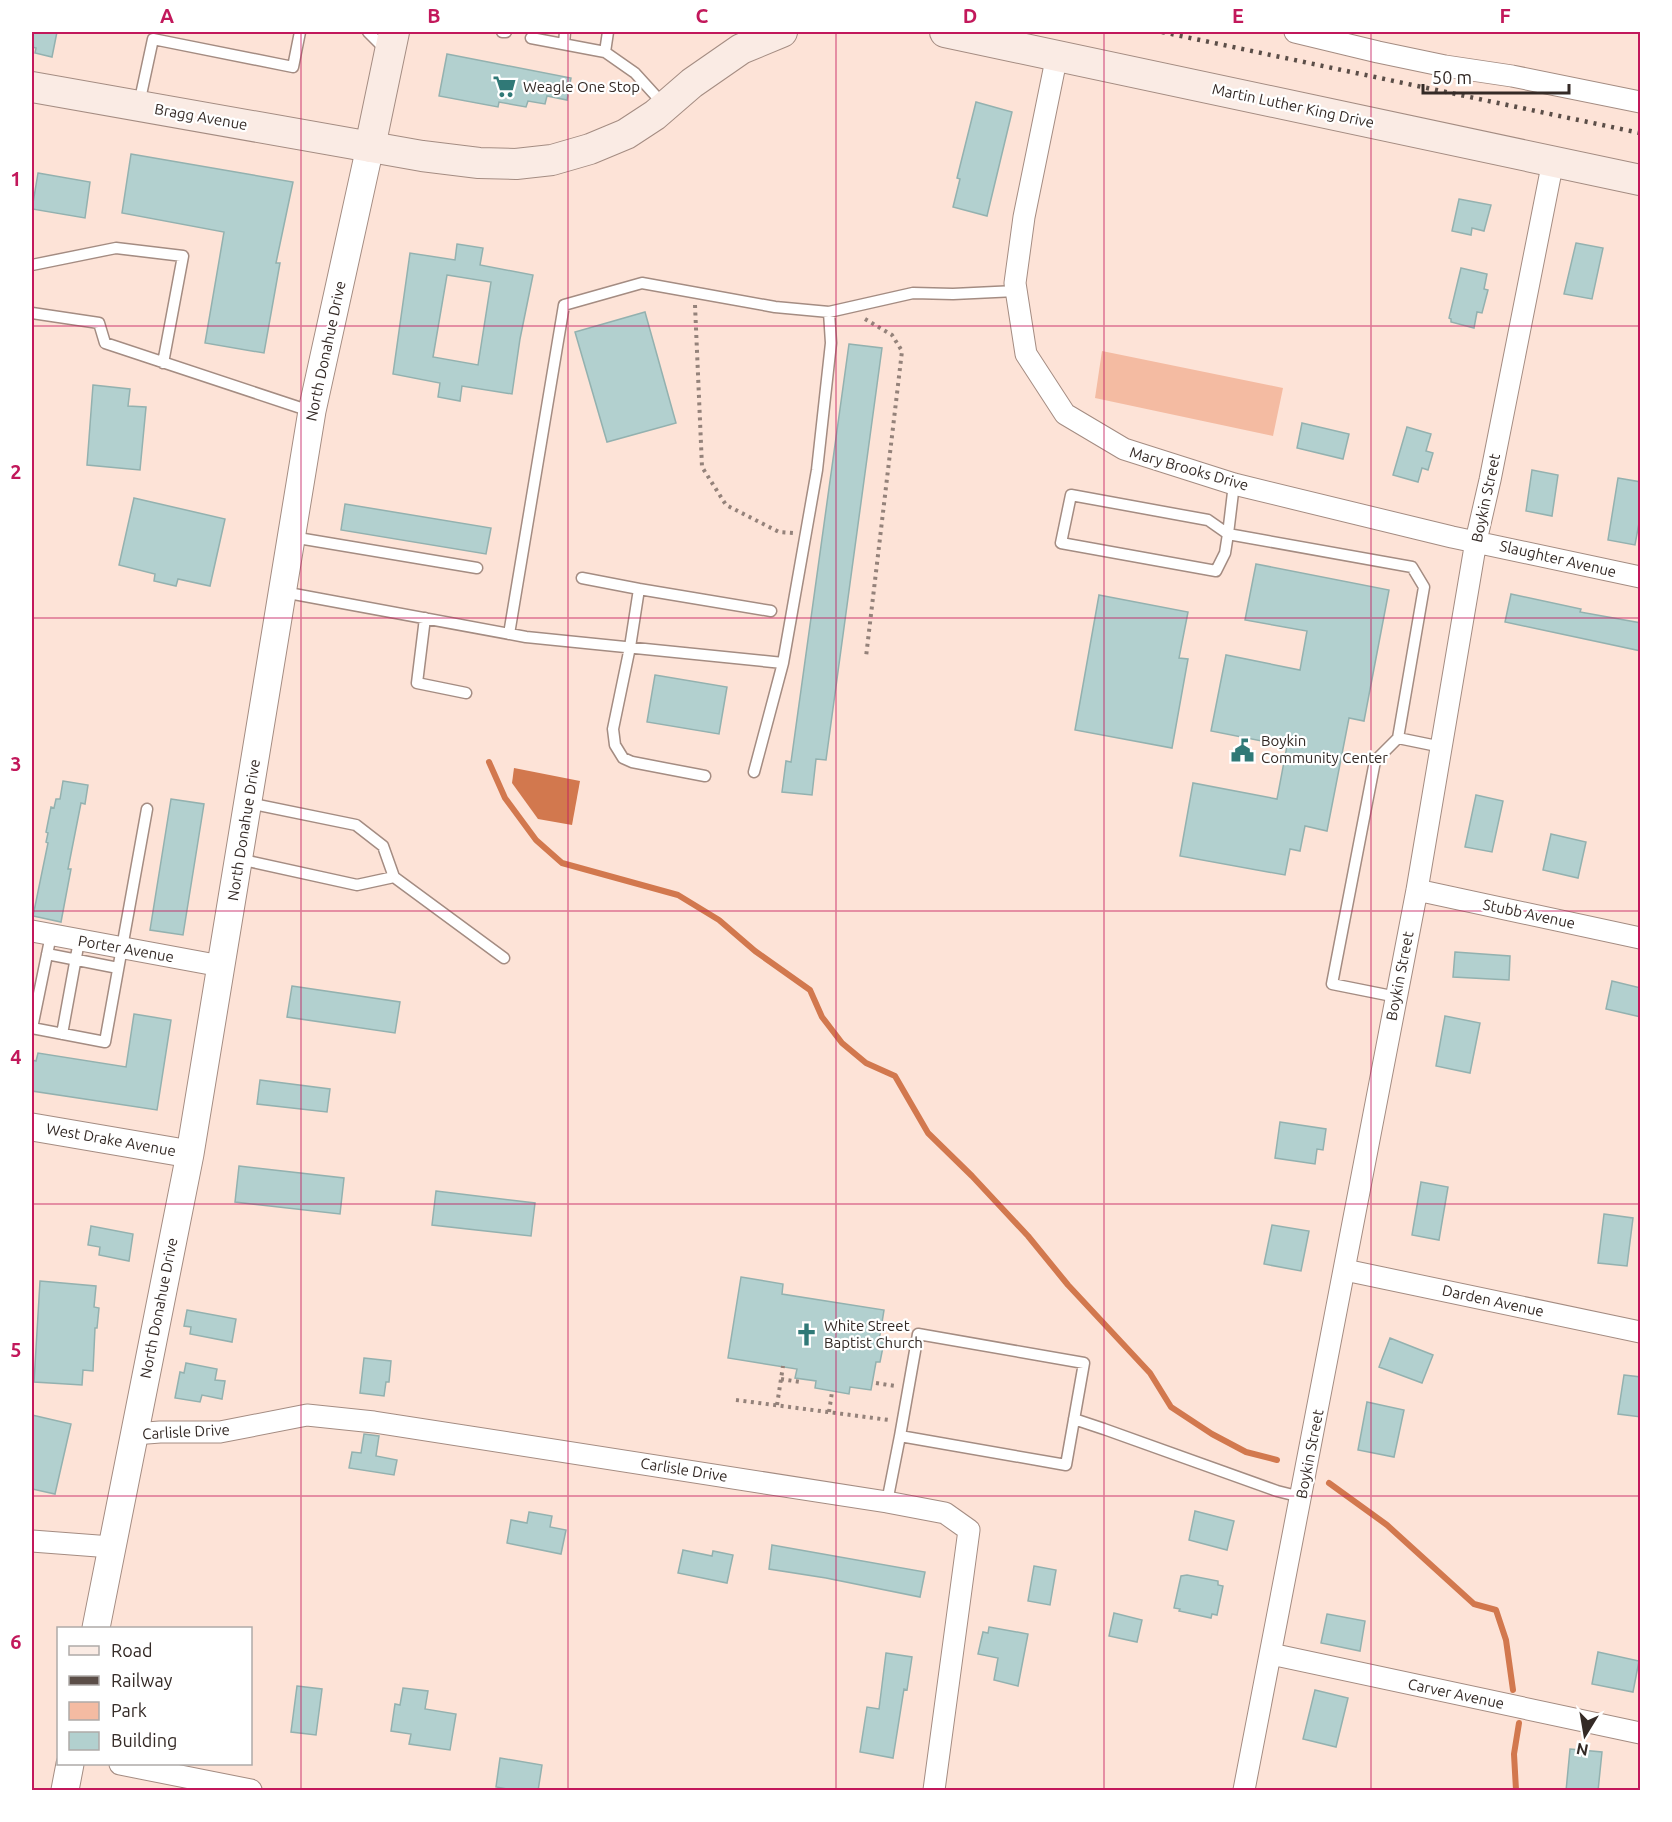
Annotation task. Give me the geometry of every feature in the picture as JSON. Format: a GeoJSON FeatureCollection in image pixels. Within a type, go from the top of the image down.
{"type":"FeatureCollection","features":[{"type":"Feature","properties":{"kind":"main road"},"geometry":{"type":"LineString","coordinates":[[370,147],[479,163],[516,164],[552,160],[590,149],[626,134],[741,50],[782,32]]}},
{"type":"Feature","properties":{"kind":"main road","name":"Martin Luther King Drive"},"geometry":{"type":"LineString","coordinates":[[945,32],[1641,180]]}},
{"type":"Feature","properties":{"kind":"main road","name":"North Donahue Drive"},"geometry":{"type":"LineString","coordinates":[[370,147],[391,42]]}},
{"type":"Feature","properties":{"kind":"main road","name":"Bragg Avenue"},"geometry":{"type":"LineString","coordinates":[[32,87],[370,147]]}},
{"type":"Feature","properties":{"kind":"street"},"geometry":{"type":"LineString","coordinates":[[1295,32],[1445,66],[1512,76],[1641,102]]}},
{"type":"Feature","properties":{"kind":"street","name":"Mary Brooks Drive"},"geometry":{"type":"LineString","coordinates":[[1057,56],[1024,217],[1015,283],[1026,354],[1065,414],[1124,449],[1234,484],[1476,542]]}},
{"type":"Feature","properties":{"kind":"street","name":"North Donahue Drive"},"geometry":{"type":"LineString","coordinates":[[96,1627],[190,1154],[312,411],[370,147]]}},
{"type":"Feature","properties":{"kind":"street","name":"Boykin Street"},"geometry":{"type":"LineString","coordinates":[[1244,1791],[1417,890],[1476,542],[1553,161]]}},
{"type":"Feature","properties":{"kind":"street","name":"Slaughter Avenue"},"geometry":{"type":"LineString","coordinates":[[1476,542],[1641,578]]}},
{"type":"Feature","properties":{"kind":"street","name":"Stubb Avenue"},"geometry":{"type":"LineString","coordinates":[[1417,890],[1641,938]]}},
{"type":"Feature","properties":{"kind":"street","name":"Porter Avenue"},"geometry":{"type":"LineString","coordinates":[[43,940],[77,950],[120,958],[221,966]]}},
{"type":"Feature","properties":{"kind":"street","name":"West Drake Avenue"},"geometry":{"type":"LineString","coordinates":[[32,1127],[190,1154]]}},
{"type":"Feature","properties":{"kind":"street","name":"Darden Avenue"},"geometry":{"type":"LineString","coordinates":[[1345,1270],[1641,1332]]}},
{"type":"Feature","properties":{"kind":"street","name":"Carlisle Drive"},"geometry":{"type":"LineString","coordinates":[[134,1434],[220,1432],[307,1415],[374,1422],[945,1513],[969,1530],[934,1791]]}},
{"type":"Feature","properties":{"kind":"street"},"geometry":{"type":"LineString","coordinates":[[32,1541],[111,1547]]}},
{"type":"Feature","properties":{"kind":"street","name":"Carver Avenue"},"geometry":{"type":"LineString","coordinates":[[1271,1654],[1641,1733]]}},
{"type":"Feature","properties":{"kind":"street"},"geometry":{"type":"LineString","coordinates":[[65,1791],[70,1765]]}},
{"type":"Feature","properties":{"kind":"street"},"geometry":{"type":"LineString","coordinates":[[125,1765],[251,1791]]}},
{"type":"Feature","properties":{"kind":"lane"},"geometry":{"type":"LineString","coordinates":[[139,106],[153,39],[293,67],[300,32]]}},
{"type":"Feature","properties":{"kind":"lane"},"geometry":{"type":"LineString","coordinates":[[368,32],[391,42]]}},
{"type":"Feature","properties":{"kind":"lane"},"geometry":{"type":"LineString","coordinates":[[564,44],[566,32]]}},
{"type":"Feature","properties":{"kind":"lane"},"geometry":{"type":"LineString","coordinates":[[605,52],[608,32]]}},
{"type":"Feature","properties":{"kind":"lane"},"geometry":{"type":"LineString","coordinates":[[531,38],[545,36],[564,44],[605,52],[635,74],[665,106]]}},
{"type":"Feature","properties":{"kind":"lane"},"geometry":{"type":"LineString","coordinates":[[32,265],[116,248],[183,256],[163,363]]}},
{"type":"Feature","properties":{"kind":"lane"},"geometry":{"type":"LineString","coordinates":[[509,633],[564,305],[642,283],[775,308],[829,312],[913,293],[1016,291]]}},
{"type":"Feature","properties":{"kind":"lane"},"geometry":{"type":"LineString","coordinates":[[754,772],[783,663],[816,470],[831,343],[829,312]]}},
{"type":"Feature","properties":{"kind":"lane"},"geometry":{"type":"LineString","coordinates":[[32,313],[99,323],[105,344],[312,411]]}},
{"type":"Feature","properties":{"kind":"lane"},"geometry":{"type":"LineString","coordinates":[[1234,484],[1228,534],[1225,553],[1216,571],[1061,543],[1071,495],[1208,520],[1228,534],[1412,567],[1424,587],[1398,738],[1375,760],[1332,984],[1396,997]]}},
{"type":"Feature","properties":{"kind":"lane"},"geometry":{"type":"LineString","coordinates":[[291,537],[477,568]]}},
{"type":"Feature","properties":{"kind":"lane"},"geometry":{"type":"LineString","coordinates":[[582,578],[771,611]]}},
{"type":"Feature","properties":{"kind":"lane"},"geometry":{"type":"LineString","coordinates":[[639,589],[613,729],[615,745],[623,758],[632,762],[705,776]]}},
{"type":"Feature","properties":{"kind":"lane"},"geometry":{"type":"LineString","coordinates":[[282,592],[526,637],[783,663]]}},
{"type":"Feature","properties":{"kind":"lane"},"geometry":{"type":"LineString","coordinates":[[425,618],[417,683],[466,693]]}},
{"type":"Feature","properties":{"kind":"lane"},"geometry":{"type":"LineString","coordinates":[[1398,738],[1442,747]]}},
{"type":"Feature","properties":{"kind":"lane"},"geometry":{"type":"LineString","coordinates":[[248,802],[356,825],[383,846],[394,878],[504,958]]}},
{"type":"Feature","properties":{"kind":"lane"},"geometry":{"type":"LineString","coordinates":[[43,940],[32,1028],[105,1042],[147,809]]}},
{"type":"Feature","properties":{"kind":"lane"},"geometry":{"type":"LineString","coordinates":[[239,859],[357,885],[394,878]]}},
{"type":"Feature","properties":{"kind":"lane"},"geometry":{"type":"LineString","coordinates":[[62,1034],[77,950]]}},
{"type":"Feature","properties":{"kind":"lane"},"geometry":{"type":"LineString","coordinates":[[887,1502],[918,1334],[1084,1363],[1066,1465],[900,1436]]}},
{"type":"Feature","properties":{"kind":"lane"},"geometry":{"type":"LineString","coordinates":[[1074,1419],[1277,1491],[1301,1497]]}},
{"type":"Feature","properties":{"kind":"path"},"geometry":{"type":"LineString","coordinates":[[694,293],[702,467],[726,505],[779,532],[805,535]]}},
{"type":"Feature","properties":{"kind":"path"},"geometry":{"type":"LineString","coordinates":[[842,309],[873,322],[891,335],[902,351],[866,657]]}},
{"type":"Feature","properties":{"kind":"path"},"geometry":{"type":"LineString","coordinates":[[777,1405],[783,1366]]}},
{"type":"Feature","properties":{"kind":"path"},"geometry":{"type":"LineString","coordinates":[[893,1397],[896,1375]]}},
{"type":"Feature","properties":{"kind":"path"},"geometry":{"type":"LineString","coordinates":[[781,1379],[800,1382]]}},
{"type":"Feature","properties":{"kind":"path"},"geometry":{"type":"LineString","coordinates":[[876,1383],[895,1386]]}},
{"type":"Feature","properties":{"kind":"path"},"geometry":{"type":"LineString","coordinates":[[829,1412],[832,1392]]}},
{"type":"Feature","properties":{"kind":"path"},"geometry":{"type":"LineString","coordinates":[[736,1400],[889,1420]]}},
{"type":"Feature","properties":{"kind":"green space"},"geometry":{"type":"Polygon","coordinates":[[[1102,351],[1283,388],[1273,436],[1095,398],[1102,351]]]}},
{"type":"Feature","properties":{"kind":"shaded area"},"geometry":{"type":"Polygon","coordinates":[[[514,768],[580,781],[572,825],[538,819],[512,783],[514,768]]]}},
{"type":"Feature","properties":{"kind":"building"},"geometry":{"type":"Polygon","coordinates":[[[32,32],[57,32],[52,57],[35,53],[36,48],[32,47],[32,32]]]}},
{"type":"Feature","properties":{"kind":"building","name":"Weagle One Stop"},"geometry":{"type":"Polygon","coordinates":[[[447,54],[571,78],[567,100],[547,96],[545,104],[528,101],[526,107],[499,102],[498,107],[439,96],[447,54]]]}},
{"type":"Feature","properties":{"kind":"building"},"geometry":{"type":"Polygon","coordinates":[[[976,102],[1012,112],[987,216],[953,207],[960,179],[957,178],[976,102]]]}},
{"type":"Feature","properties":{"kind":"building"},"geometry":{"type":"Polygon","coordinates":[[[131,154],[293,182],[276,263],[280,263],[264,353],[205,343],[224,232],[122,213],[131,154]]]}},
{"type":"Feature","properties":{"kind":"building"},"geometry":{"type":"Polygon","coordinates":[[[38,173],[90,182],[85,218],[32,209],[38,173]]]}},
{"type":"Feature","properties":{"kind":"building"},"geometry":{"type":"Polygon","coordinates":[[[1459,199],[1491,205],[1484,231],[1472,228],[1471,235],[1452,231],[1459,199]]]}},
{"type":"Feature","properties":{"kind":"building"},"geometry":{"type":"Polygon","coordinates":[[[1576,243],[1603,248],[1592,299],[1564,294],[1576,243]]]}},
{"type":"Feature","properties":{"kind":"building"},"geometry":{"type":"Polygon","coordinates":[[[457,244],[483,248],[480,265],[533,275],[512,394],[462,386],[460,401],[438,397],[440,383],[393,374],[410,253],[455,260],[457,244]],[[447,275],[433,357],[478,365],[491,282],[447,275]]]}},
{"type":"Feature","properties":{"kind":"building"},"geometry":{"type":"Polygon","coordinates":[[[1461,268],[1487,274],[1484,289],[1488,290],[1482,313],[1477,312],[1474,328],[1451,322],[1449,318],[1461,268]]]}},
{"type":"Feature","properties":{"kind":"building"},"geometry":{"type":"Polygon","coordinates":[[[645,312],[676,423],[607,442],[575,332],[645,312]]]}},
{"type":"Feature","properties":{"kind":"building"},"geometry":{"type":"Polygon","coordinates":[[[849,344],[882,348],[826,760],[816,759],[812,795],[782,792],[786,761],[791,762],[849,344]]]}},
{"type":"Feature","properties":{"kind":"building"},"geometry":{"type":"Polygon","coordinates":[[[93,385],[130,389],[128,406],[146,407],[140,470],[87,465],[93,385]]]}},
{"type":"Feature","properties":{"kind":"building"},"geometry":{"type":"Polygon","coordinates":[[[1302,423],[1349,434],[1343,459],[1297,448],[1302,423]]]}},
{"type":"Feature","properties":{"kind":"building"},"geometry":{"type":"Polygon","coordinates":[[[1407,427],[1431,434],[1426,451],[1433,453],[1428,470],[1422,468],[1418,482],[1393,475],[1407,427]]]}},
{"type":"Feature","properties":{"kind":"building"},"geometry":{"type":"Polygon","coordinates":[[[1532,470],[1558,475],[1552,516],[1526,511],[1532,470]]]}},
{"type":"Feature","properties":{"kind":"building"},"geometry":{"type":"Polygon","coordinates":[[[1618,478],[1641,482],[1641,512],[1635,545],[1608,540],[1618,478]]]}},
{"type":"Feature","properties":{"kind":"building"},"geometry":{"type":"Polygon","coordinates":[[[134,498],[225,519],[210,586],[178,579],[176,586],[154,581],[155,574],[119,565],[134,498]]]}},
{"type":"Feature","properties":{"kind":"building"},"geometry":{"type":"Polygon","coordinates":[[[345,504],[491,528],[486,554],[341,530],[345,504]]]}},
{"type":"Feature","properties":{"kind":"building"},"geometry":{"type":"Polygon","coordinates":[[[1256,564],[1389,590],[1364,721],[1349,718],[1327,831],[1305,826],[1300,851],[1290,849],[1285,875],[1180,856],[1193,783],[1277,799],[1287,746],[1211,731],[1226,655],[1300,670],[1307,631],[1245,620],[1256,564]]]}},
{"type":"Feature","properties":{"kind":"building"},"geometry":{"type":"Polygon","coordinates":[[[1511,594],[1581,609],[1580,612],[1641,623],[1641,651],[1505,622],[1511,594]]]}},
{"type":"Feature","properties":{"kind":"building"},"geometry":{"type":"Polygon","coordinates":[[[1099,595],[1188,612],[1179,658],[1188,659],[1172,748],[1075,730],[1099,595]]]}},
{"type":"Feature","properties":{"kind":"building"},"geometry":{"type":"Polygon","coordinates":[[[655,675],[727,687],[719,734],[647,722],[655,675]]]}},
{"type":"Feature","properties":{"kind":"building"},"geometry":{"type":"Polygon","coordinates":[[[63,781],[88,785],[85,804],[81,803],[68,869],[71,869],[61,922],[33,916],[48,843],[46,832],[51,807],[54,808],[56,799],[60,799],[63,781]]]}},
{"type":"Feature","properties":{"kind":"building"},"geometry":{"type":"Polygon","coordinates":[[[1476,795],[1503,801],[1492,852],[1465,847],[1476,795]]]}},
{"type":"Feature","properties":{"kind":"building"},"geometry":{"type":"Polygon","coordinates":[[[171,799],[204,804],[183,935],[150,930],[171,799]]]}},
{"type":"Feature","properties":{"kind":"building"},"geometry":{"type":"Polygon","coordinates":[[[1551,834],[1586,842],[1578,878],[1543,870],[1551,834]]]}},
{"type":"Feature","properties":{"kind":"building"},"geometry":{"type":"Polygon","coordinates":[[[1455,952],[1510,956],[1509,980],[1453,977],[1455,952]]]}},
{"type":"Feature","properties":{"kind":"building"},"geometry":{"type":"Polygon","coordinates":[[[1612,981],[1641,988],[1641,1017],[1606,1009],[1612,981]]]}},
{"type":"Feature","properties":{"kind":"building"},"geometry":{"type":"Polygon","coordinates":[[[292,986],[400,1002],[395,1033],[287,1017],[292,986]]]}},
{"type":"Feature","properties":{"kind":"building"},"geometry":{"type":"Polygon","coordinates":[[[134,1014],[171,1020],[157,1110],[32,1091],[32,1060],[36,1061],[38,1053],[126,1067],[134,1014]]]}},
{"type":"Feature","properties":{"kind":"building"},"geometry":{"type":"Polygon","coordinates":[[[1445,1016],[1480,1023],[1470,1073],[1436,1066],[1445,1016]]]}},
{"type":"Feature","properties":{"kind":"building"},"geometry":{"type":"Polygon","coordinates":[[[260,1080],[330,1089],[327,1112],[257,1104],[260,1080]]]}},
{"type":"Feature","properties":{"kind":"building"},"geometry":{"type":"Polygon","coordinates":[[[1280,1122],[1326,1129],[1323,1150],[1317,1149],[1315,1164],[1275,1158],[1280,1122]]]}},
{"type":"Feature","properties":{"kind":"building"},"geometry":{"type":"Polygon","coordinates":[[[239,1166],[344,1178],[340,1214],[235,1202],[239,1166]]]}},
{"type":"Feature","properties":{"kind":"building"},"geometry":{"type":"Polygon","coordinates":[[[1421,1182],[1448,1187],[1439,1240],[1412,1235],[1421,1182]]]}},
{"type":"Feature","properties":{"kind":"building"},"geometry":{"type":"Polygon","coordinates":[[[436,1191],[535,1203],[531,1236],[432,1225],[436,1191]]]}},
{"type":"Feature","properties":{"kind":"building"},"geometry":{"type":"Polygon","coordinates":[[[1604,1214],[1633,1218],[1627,1266],[1598,1263],[1604,1214]]]}},
{"type":"Feature","properties":{"kind":"building"},"geometry":{"type":"Polygon","coordinates":[[[1272,1225],[1309,1231],[1301,1271],[1264,1264],[1272,1225]]]}},
{"type":"Feature","properties":{"kind":"building"},"geometry":{"type":"Polygon","coordinates":[[[91,1226],[133,1234],[129,1261],[99,1255],[100,1247],[88,1245],[91,1226]]]}},
{"type":"Feature","properties":{"kind":"building","name":"White Street Baptist Church"},"geometry":{"type":"Polygon","coordinates":[[[741,1277],[783,1284],[782,1294],[884,1310],[879,1341],[884,1342],[880,1362],[876,1362],[871,1390],[850,1387],[849,1394],[815,1388],[816,1381],[795,1378],[797,1369],[728,1358],[741,1277]]]}},
{"type":"Feature","properties":{"kind":"building"},"geometry":{"type":"Polygon","coordinates":[[[40,1281],[96,1286],[94,1307],[99,1308],[97,1328],[95,1328],[93,1371],[83,1370],[82,1385],[34,1382],[40,1281]]]}},
{"type":"Feature","properties":{"kind":"building"},"geometry":{"type":"Polygon","coordinates":[[[187,1310],[236,1319],[232,1342],[190,1334],[191,1327],[184,1326],[187,1310]]]}},
{"type":"Feature","properties":{"kind":"building"},"geometry":{"type":"Polygon","coordinates":[[[1390,1338],[1433,1355],[1422,1383],[1379,1367],[1390,1338]]]}},
{"type":"Feature","properties":{"kind":"building"},"geometry":{"type":"Polygon","coordinates":[[[364,1358],[391,1361],[389,1382],[386,1382],[384,1396],[360,1393],[364,1358]]]}},
{"type":"Feature","properties":{"kind":"building"},"geometry":{"type":"Polygon","coordinates":[[[186,1363],[217,1369],[215,1380],[225,1381],[222,1399],[202,1395],[200,1402],[175,1398],[180,1372],[184,1373],[186,1363]]]}},
{"type":"Feature","properties":{"kind":"building"},"geometry":{"type":"Polygon","coordinates":[[[1624,1375],[1641,1377],[1641,1417],[1618,1414],[1624,1375]]]}},
{"type":"Feature","properties":{"kind":"building"},"geometry":{"type":"Polygon","coordinates":[[[1367,1402],[1404,1410],[1394,1457],[1358,1450],[1367,1402]]]}},
{"type":"Feature","properties":{"kind":"building"},"geometry":{"type":"Polygon","coordinates":[[[32,1415],[71,1424],[55,1494],[32,1489],[32,1415]]]}},
{"type":"Feature","properties":{"kind":"building"},"geometry":{"type":"Polygon","coordinates":[[[364,1434],[379,1436],[376,1456],[397,1460],[394,1475],[349,1468],[352,1452],[361,1453],[364,1434]]]}},
{"type":"Feature","properties":{"kind":"building"},"geometry":{"type":"Polygon","coordinates":[[[1195,1511],[1234,1521],[1227,1550],[1189,1540],[1195,1511]]]}},
{"type":"Feature","properties":{"kind":"building"},"geometry":{"type":"Polygon","coordinates":[[[529,1512],[552,1516],[550,1527],[566,1530],[561,1554],[507,1543],[511,1520],[527,1523],[529,1512]]]}},
{"type":"Feature","properties":{"kind":"building"},"geometry":{"type":"Polygon","coordinates":[[[772,1545],[925,1572],[920,1597],[769,1569],[772,1545]]]}},
{"type":"Feature","properties":{"kind":"building"},"geometry":{"type":"Polygon","coordinates":[[[683,1550],[712,1556],[713,1551],[733,1555],[727,1583],[678,1573],[683,1550]]]}},
{"type":"Feature","properties":{"kind":"building"},"geometry":{"type":"Polygon","coordinates":[[[1034,1566],[1056,1570],[1050,1605],[1028,1601],[1034,1566]]]}},
{"type":"Feature","properties":{"kind":"building"},"geometry":{"type":"Polygon","coordinates":[[[1181,1576],[1218,1581],[1218,1585],[1223,1586],[1217,1615],[1212,1614],[1211,1618],[1174,1608],[1181,1576]]]}},
{"type":"Feature","properties":{"kind":"building"},"geometry":{"type":"Polygon","coordinates":[[[1114,1613],[1142,1620],[1137,1642],[1109,1636],[1114,1613]]]}},
{"type":"Feature","properties":{"kind":"building"},"geometry":{"type":"Polygon","coordinates":[[[1327,1614],[1365,1621],[1360,1651],[1321,1643],[1327,1614]]]}},
{"type":"Feature","properties":{"kind":"building"},"geometry":{"type":"Polygon","coordinates":[[[989,1627],[1028,1634],[1018,1686],[994,1680],[998,1658],[978,1654],[983,1632],[988,1633],[989,1627]]]}},
{"type":"Feature","properties":{"kind":"building"},"geometry":{"type":"Polygon","coordinates":[[[1598,1652],[1639,1661],[1633,1692],[1592,1684],[1598,1652]]]}},
{"type":"Feature","properties":{"kind":"building"},"geometry":{"type":"Polygon","coordinates":[[[886,1653],[912,1657],[907,1690],[904,1689],[893,1758],[860,1752],[867,1707],[879,1709],[886,1653]]]}},
{"type":"Feature","properties":{"kind":"building"},"geometry":{"type":"Polygon","coordinates":[[[297,1686],[322,1689],[316,1735],[291,1732],[297,1686]]]}},
{"type":"Feature","properties":{"kind":"building"},"geometry":{"type":"Polygon","coordinates":[[[403,1688],[428,1691],[425,1709],[456,1714],[450,1750],[409,1744],[411,1734],[391,1731],[395,1704],[400,1705],[403,1688]]]}},
{"type":"Feature","properties":{"kind":"building"},"geometry":{"type":"Polygon","coordinates":[[[1315,1690],[1348,1698],[1336,1747],[1303,1739],[1315,1690]]]}},
{"type":"Feature","properties":{"kind":"building"},"geometry":{"type":"Polygon","coordinates":[[[1570,1749],[1602,1752],[1598,1791],[1566,1791],[1570,1749]]]}},
{"type":"Feature","properties":{"kind":"building"},"geometry":{"type":"Polygon","coordinates":[[[500,1758],[542,1765],[538,1791],[518,1791],[496,1787],[500,1758]]]}},
{"type":"Feature","properties":{"kind":"waterway"},"geometry":{"type":"LineString","coordinates":[[489,762],[505,798],[536,840],[562,863],[678,895],[719,920],[755,951],[810,990],[822,1017],[842,1043],[866,1063],[895,1076],[928,1133],[1028,1236],[1068,1285],[1150,1373],[1171,1407],[1212,1434],[1246,1452],[1277,1460]]}},
{"type":"Feature","properties":{"kind":"waterway"},"geometry":{"type":"LineString","coordinates":[[1329,1483],[1387,1525],[1474,1604],[1496,1610],[1506,1640],[1513,1690]]}},
{"type":"Feature","properties":{"kind":"waterway"},"geometry":{"type":"LineString","coordinates":[[1516,1790],[1514,1754],[1519,1723]]}},
{"type":"Feature","properties":{"kind":"railway"},"geometry":{"type":"LineString","coordinates":[[1162,32],[1640,133]]}},
{"type":"Feature","properties":{"kind":"place","name":"Weagle One Stop"},"geometry":{"type":"Point","coordinates":[505,87]}},
{"type":"Feature","properties":{"kind":"place","name":"Boykin Community Center"},"geometry":{"type":"Point","coordinates":[1243,750]}},
{"type":"Feature","properties":{"kind":"place","name":"White Street Baptist Church"},"geometry":{"type":"Point","coordinates":[806,1335]}}]}
